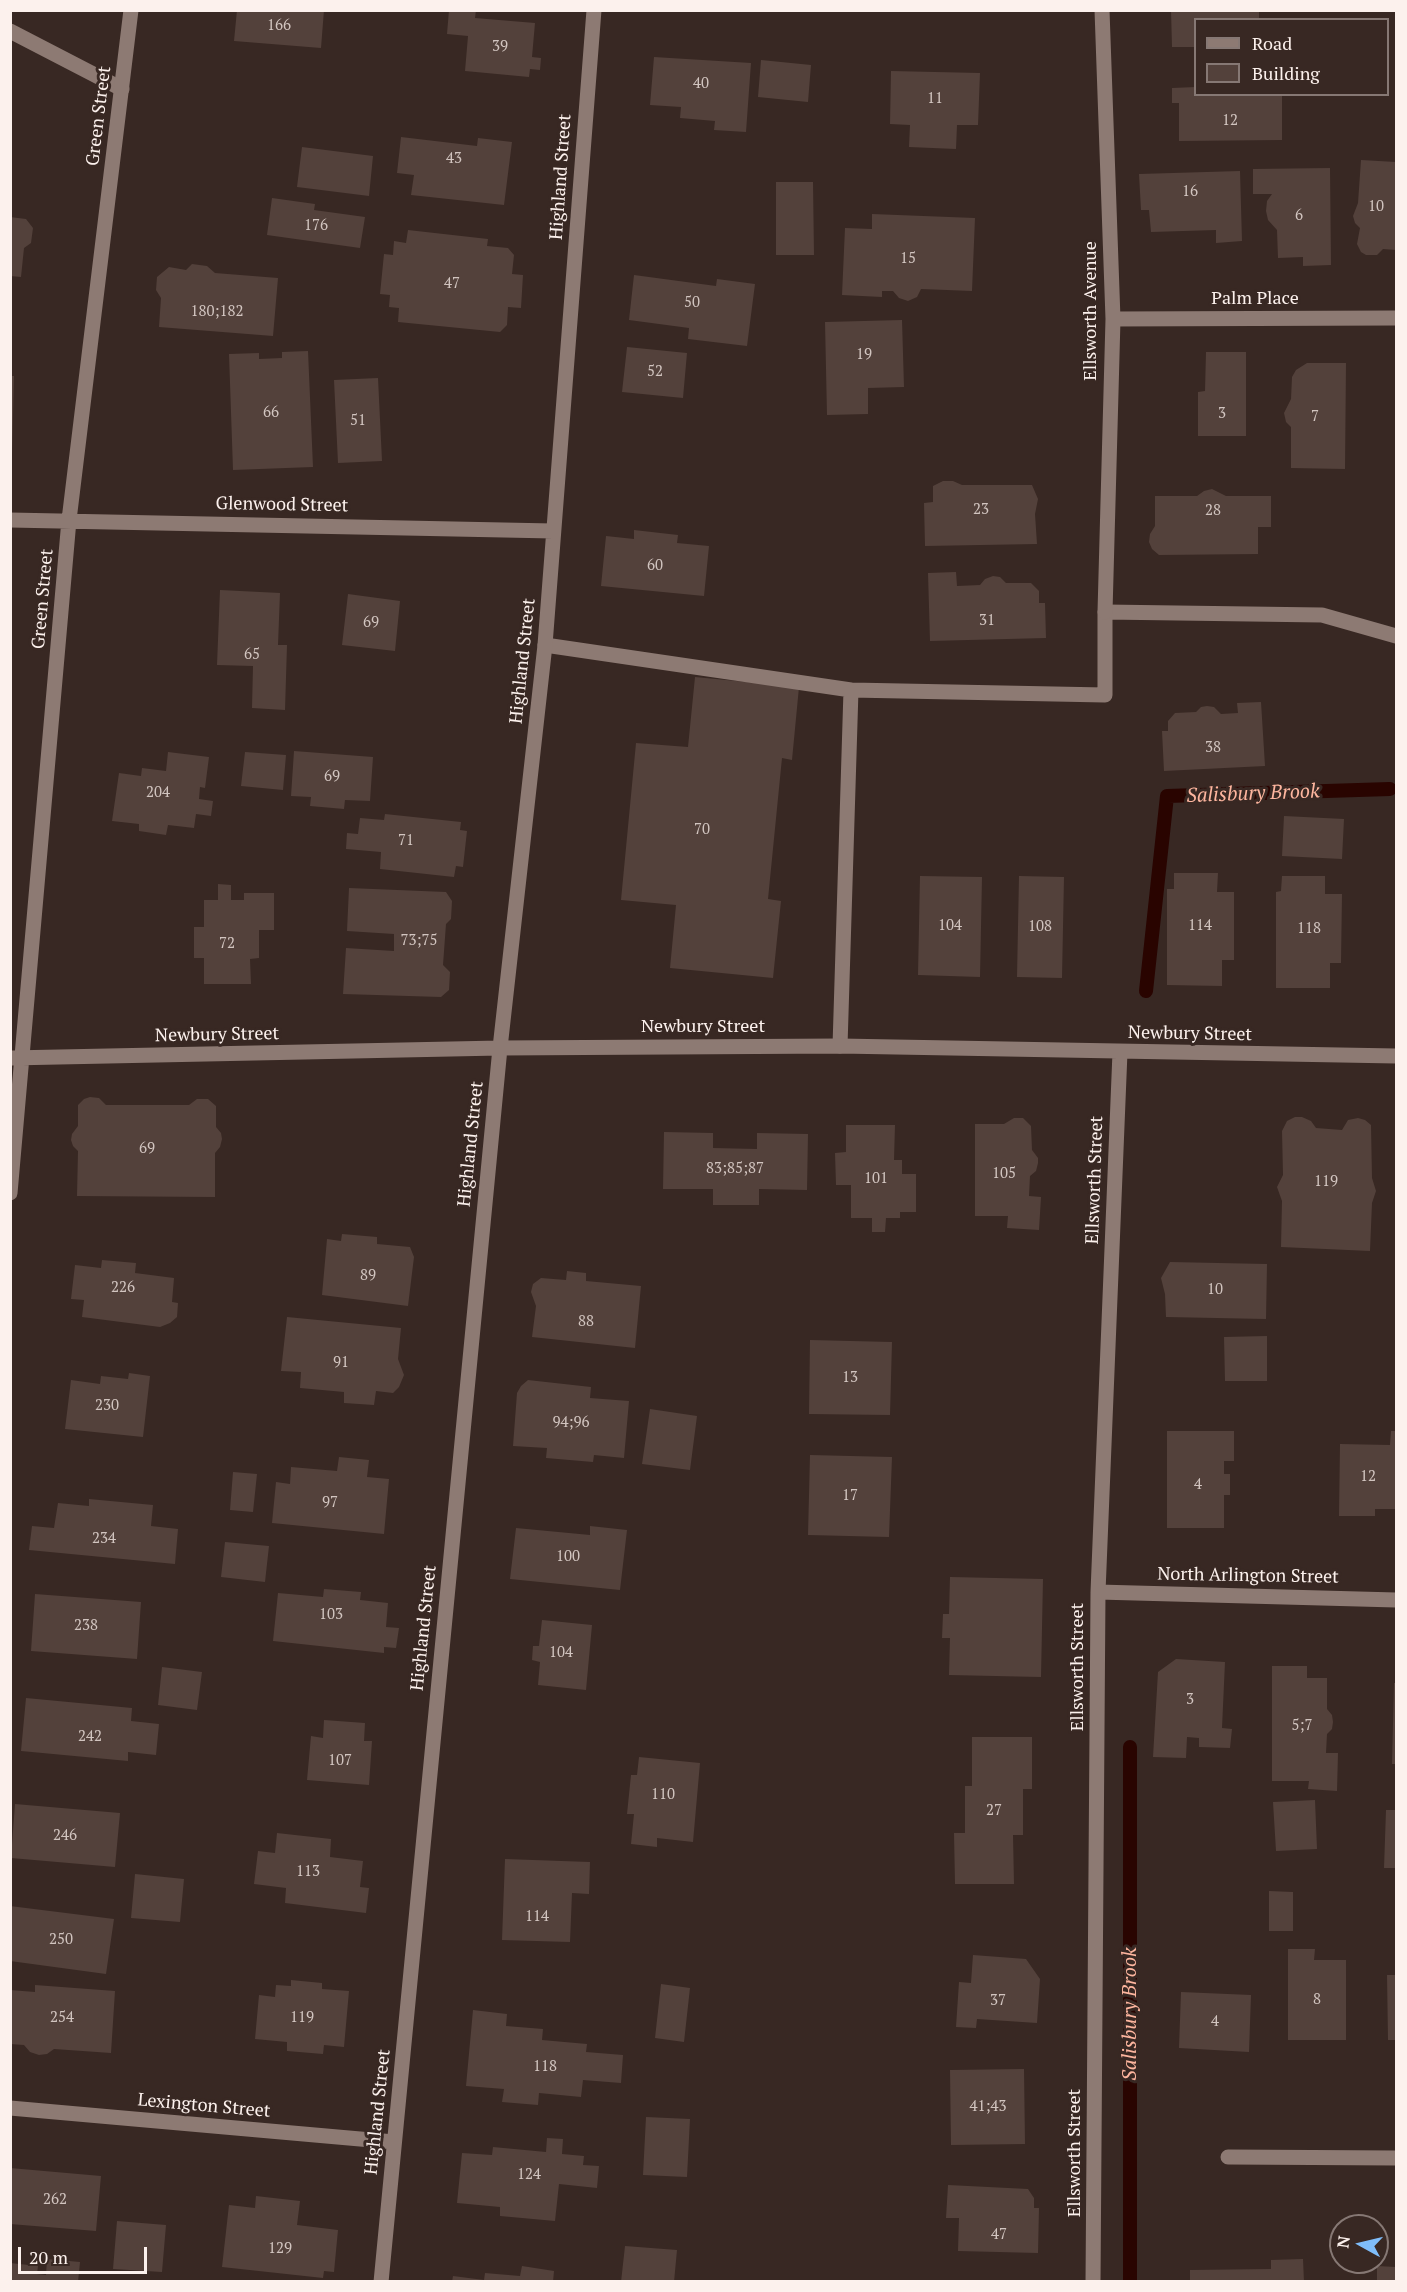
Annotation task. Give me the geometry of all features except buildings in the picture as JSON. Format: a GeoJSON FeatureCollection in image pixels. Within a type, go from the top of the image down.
{"type":"FeatureCollection","features":[{"type":"Feature","properties":{"kind":"street","name":"Green Street"},"geometry":{"type":"LineString","coordinates":[[10,1193],[17,1058],[69,520],[131,10]]}},
{"type":"Feature","properties":{"kind":"street","name":"Highland Street"},"geometry":{"type":"LineString","coordinates":[[381,2282],[500,1048],[545,645],[594,10]]}},
{"type":"Feature","properties":{"kind":"street","name":"Ellsworth Avenue"},"geometry":{"type":"LineString","coordinates":[[851,690],[1105,695],[1113,319],[1102,10]]}},
{"type":"Feature","properties":{"kind":"street"},"geometry":{"type":"LineString","coordinates":[[10,31],[122,89]]}},
{"type":"Feature","properties":{"kind":"street","name":"Palm Place"},"geometry":{"type":"LineString","coordinates":[[1113,319],[1396,318]]}},
{"type":"Feature","properties":{"kind":"street","name":"Glenwood Street"},"geometry":{"type":"LineString","coordinates":[[10,520],[554,531]]}},
{"type":"Feature","properties":{"kind":"street"},"geometry":{"type":"LineString","coordinates":[[1105,612],[1322,615],[1396,636]]}},
{"type":"Feature","properties":{"kind":"street"},"geometry":{"type":"LineString","coordinates":[[545,645],[851,690],[840,1046]]}},
{"type":"Feature","properties":{"kind":"street","name":"Newbury Street"},"geometry":{"type":"LineString","coordinates":[[17,1058],[500,1048],[840,1046],[1396,1056]]}},
{"type":"Feature","properties":{"kind":"street","name":"Ellsworth Street"},"geometry":{"type":"LineString","coordinates":[[1093,2282],[1098,1592],[1120,1052]]}},
{"type":"Feature","properties":{"kind":"street","name":"North Arlington Street"},"geometry":{"type":"LineString","coordinates":[[1098,1592],[1396,1600]]}},
{"type":"Feature","properties":{"kind":"street","name":"Lexington Street"},"geometry":{"type":"LineString","coordinates":[[10,2108],[394,2142]]}},
{"type":"Feature","properties":{"kind":"street"},"geometry":{"type":"LineString","coordinates":[[1228,2157],[1396,2158]]}},
{"type":"Feature","properties":{"kind":"waterway","name":"Salisbury Brook"},"geometry":{"type":"LineString","coordinates":[[1146,991],[1167,796],[1390,789]]}},
{"type":"Feature","properties":{"kind":"waterway","name":"Salisbury Brook"},"geometry":{"type":"LineString","coordinates":[[1130,1747],[1130,2282]]}}]}
